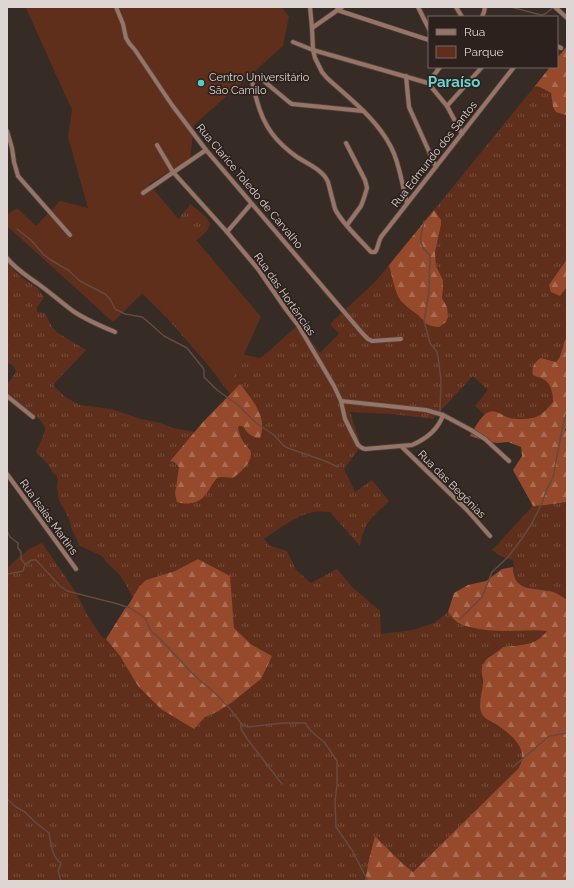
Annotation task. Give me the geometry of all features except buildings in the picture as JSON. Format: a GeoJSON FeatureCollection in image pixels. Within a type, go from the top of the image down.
{"type":"FeatureCollection","features":[{"type":"Feature","properties":{"kind":"street","name":"Rua Clarice Toledo de Carvalho"},"geometry":{"type":"LineString","coordinates":[[116,7],[129,43],[172,105],[206,150],[251,204],[368,339],[372,341],[401,340]]}},
{"type":"Feature","properties":{"kind":"street"},"geometry":{"type":"LineString","coordinates":[[310,7],[313,50],[315,58],[327,78],[363,111],[383,134],[392,148],[407,203]]}},
{"type":"Feature","properties":{"kind":"street"},"geometry":{"type":"LineString","coordinates":[[312,28],[342,7]]}},
{"type":"Feature","properties":{"kind":"street"},"geometry":{"type":"LineString","coordinates":[[418,7],[428,27]]}},
{"type":"Feature","properties":{"kind":"street"},"geometry":{"type":"LineString","coordinates":[[456,7],[461,16]]}},
{"type":"Feature","properties":{"kind":"street"},"geometry":{"type":"LineString","coordinates":[[556,7],[567,18]]}},
{"type":"Feature","properties":{"kind":"street"},"geometry":{"type":"LineString","coordinates":[[337,10],[428,40]]}},
{"type":"Feature","properties":{"kind":"street"},"geometry":{"type":"LineString","coordinates":[[293,42],[313,50],[428,83],[447,106],[462,134]]}},
{"type":"Feature","properties":{"kind":"street"},"geometry":{"type":"LineString","coordinates":[[428,83],[439,68]]}},
{"type":"Feature","properties":{"kind":"street"},"geometry":{"type":"LineString","coordinates":[[447,106],[481,68]]}},
{"type":"Feature","properties":{"kind":"street","name":"Rua Edmundo dos Santos"},"geometry":{"type":"LineString","coordinates":[[347,226],[372,252],[376,252],[380,237],[513,68]]}},
{"type":"Feature","properties":{"kind":"street"},"geometry":{"type":"LineString","coordinates":[[406,76],[409,107],[436,167]]}},
{"type":"Feature","properties":{"kind":"street"},"geometry":{"type":"LineString","coordinates":[[346,143],[365,180],[367,188],[361,206],[347,226],[335,209],[326,178],[322,173],[296,156],[277,140],[269,129],[258,105],[253,84],[254,77],[259,77],[292,104],[363,111]]}},
{"type":"Feature","properties":{"kind":"street"},"geometry":{"type":"LineString","coordinates":[[7,131],[18,176],[70,235]]}},
{"type":"Feature","properties":{"kind":"street","name":"Rua das Hortências"},"geometry":{"type":"LineString","coordinates":[[157,145],[174,172],[258,269],[298,325],[334,386],[341,401],[345,419],[360,447],[366,449],[412,445],[429,435],[438,426],[443,415]]}},
{"type":"Feature","properties":{"kind":"street"},"geometry":{"type":"LineString","coordinates":[[143,193],[206,150]]}},
{"type":"Feature","properties":{"kind":"street"},"geometry":{"type":"LineString","coordinates":[[227,232],[251,204]]}},
{"type":"Feature","properties":{"kind":"street"},"geometry":{"type":"LineString","coordinates":[[7,258],[19,271],[43,287],[73,311],[115,332]]}},
{"type":"Feature","properties":{"kind":"street"},"geometry":{"type":"LineString","coordinates":[[7,396],[33,417]]}},
{"type":"Feature","properties":{"kind":"street"},"geometry":{"type":"LineString","coordinates":[[341,401],[426,410],[443,415],[485,439],[509,461]]}},
{"type":"Feature","properties":{"kind":"street","name":"Rua das Begônias"},"geometry":{"type":"LineString","coordinates":[[401,446],[467,510],[490,536]]}},
{"type":"Feature","properties":{"kind":"street","name":"Rua Isaías Martins"},"geometry":{"type":"LineString","coordinates":[[7,474],[76,569]]}},
{"type":"Feature","properties":{"kind":"green space"},"geometry":{"type":"Polygon","coordinates":[[[26,7],[281,7],[289,16],[283,46],[194,125],[190,159],[149,184],[261,317],[228,389],[146,290],[113,322],[7,226],[7,215],[17,208],[36,226],[60,201],[88,208],[68,137],[72,110],[26,7]]]}},
{"type":"Feature","properties":{"kind":"green space"},"geometry":{"type":"Polygon","coordinates":[[[567,46],[567,114],[565,115],[556,112],[553,107],[551,93],[535,86],[549,68],[558,68],[558,57],[567,46]]]}},
{"type":"Feature","properties":{"kind":"green space"},"geometry":{"type":"Polygon","coordinates":[[[535,86],[551,93],[565,115],[567,114],[567,259],[557,274],[560,296],[567,287],[567,337],[559,359],[556,362],[546,359],[534,375],[548,383],[552,392],[553,402],[539,416],[520,420],[489,412],[485,415],[475,406],[488,390],[473,376],[433,419],[393,414],[350,412],[361,446],[344,469],[355,492],[372,480],[389,501],[366,525],[360,546],[330,512],[314,512],[301,516],[264,539],[270,546],[287,551],[296,570],[311,583],[337,569],[351,586],[380,611],[381,634],[413,630],[434,623],[448,612],[459,624],[484,630],[547,631],[538,640],[522,645],[503,647],[500,651],[489,656],[481,677],[489,721],[511,735],[519,745],[522,760],[518,769],[413,872],[375,836],[365,881],[7,881],[7,568],[29,549],[42,543],[73,588],[89,618],[102,637],[106,639],[120,656],[138,686],[205,717],[217,712],[272,656],[252,645],[234,628],[229,576],[198,559],[175,571],[146,580],[133,598],[119,574],[106,562],[103,557],[80,546],[72,530],[69,519],[59,500],[57,476],[36,452],[44,434],[44,426],[40,420],[7,395],[7,382],[9,382],[16,371],[11,364],[7,363],[7,261],[18,274],[42,293],[44,298],[37,307],[37,312],[45,313],[52,327],[58,333],[86,350],[53,385],[65,397],[80,405],[111,409],[173,428],[195,432],[170,460],[179,467],[176,486],[190,504],[201,500],[217,478],[233,478],[241,472],[245,466],[250,449],[241,437],[238,428],[239,426],[243,425],[253,437],[251,399],[242,386],[240,384],[230,394],[209,366],[168,319],[137,288],[181,216],[190,204],[210,223],[203,235],[194,242],[237,350],[246,355],[260,358],[298,325],[320,353],[339,334],[330,324],[376,281],[389,265],[397,292],[402,302],[419,316],[424,323],[447,307],[442,298],[443,280],[436,266],[435,252],[441,220],[434,210],[535,86]]]}},
{"type":"Feature","properties":{"kind":"green space"},"geometry":{"type":"Polygon","coordinates":[[[434,210],[441,220],[435,252],[436,266],[443,280],[442,298],[447,307],[448,317],[446,322],[439,327],[427,324],[400,300],[389,265],[434,210]]]}},
{"type":"Feature","properties":{"kind":"green space"},"geometry":{"type":"Polygon","coordinates":[[[567,259],[567,287],[560,296],[551,292],[549,285],[567,259]]]}},
{"type":"Feature","properties":{"kind":"green space"},"geometry":{"type":"Polygon","coordinates":[[[567,337],[567,426],[565,430],[567,433],[567,502],[533,506],[513,470],[522,456],[521,447],[508,442],[489,442],[470,436],[486,413],[492,411],[513,419],[525,419],[540,415],[547,409],[553,402],[551,389],[546,381],[533,375],[533,367],[541,358],[556,362],[560,357],[567,337]]]}},
{"type":"Feature","properties":{"kind":"green space"},"geometry":{"type":"Polygon","coordinates":[[[240,384],[256,406],[262,422],[262,432],[260,438],[254,437],[243,426],[239,426],[238,428],[242,439],[250,450],[251,454],[249,462],[243,470],[233,478],[217,478],[206,495],[200,500],[189,503],[177,502],[175,494],[179,467],[174,462],[170,461],[203,422],[240,384]]]}},
{"type":"Feature","properties":{"kind":"green space"},"geometry":{"type":"Polygon","coordinates":[[[567,502],[567,600],[556,593],[525,588],[519,585],[514,572],[514,561],[501,556],[492,550],[533,506],[567,502]]]}},
{"type":"Feature","properties":{"kind":"green space"},"geometry":{"type":"Polygon","coordinates":[[[198,559],[230,576],[234,628],[252,645],[272,656],[261,679],[231,703],[217,712],[205,717],[194,729],[161,709],[138,686],[120,656],[106,639],[139,587],[146,580],[175,571],[198,559]]]}},
{"type":"Feature","properties":{"kind":"green space"},"geometry":{"type":"Polygon","coordinates":[[[513,567],[514,576],[517,582],[522,586],[556,593],[567,600],[567,881],[365,881],[375,836],[413,872],[518,769],[522,759],[520,747],[514,738],[482,714],[480,702],[483,687],[482,667],[487,659],[503,647],[533,642],[538,640],[547,631],[499,631],[480,629],[458,623],[448,612],[454,593],[468,585],[486,581],[502,569],[513,567]]]}},
{"type":"Feature","properties":{"kind":"waterway"},"geometry":{"type":"LineString","coordinates":[[511,7],[541,15],[545,14],[554,7]]}},
{"type":"Feature","properties":{"kind":"waterway"},"geometry":{"type":"LineString","coordinates":[[424,221],[421,242],[422,246],[430,256],[429,292],[424,321],[430,343],[437,352],[438,357],[441,380],[440,411]]}},
{"type":"Feature","properties":{"kind":"waterway"},"geometry":{"type":"LineString","coordinates":[[17,229],[31,240],[44,255],[68,270],[80,281],[105,294],[110,299],[115,309],[125,314],[142,317],[164,336],[187,348],[203,368],[204,377],[217,390],[238,405],[256,423],[274,435],[284,446],[338,467]]}},
{"type":"Feature","properties":{"kind":"waterway"},"geometry":{"type":"LineString","coordinates":[[460,619],[482,597],[492,572],[508,557],[532,523],[553,477],[567,412]]}},
{"type":"Feature","properties":{"kind":"waterway"},"geometry":{"type":"LineString","coordinates":[[7,531],[10,537],[18,543],[18,548],[21,552],[21,559],[25,564]]}},
{"type":"Feature","properties":{"kind":"waterway"},"geometry":{"type":"LineString","coordinates":[[7,574],[23,571],[25,564],[32,560],[36,560],[60,586],[67,591],[130,608],[145,618],[152,632],[195,676],[218,696],[241,723],[247,727],[283,723],[305,723],[311,731],[325,743],[337,761],[335,801],[336,827],[352,850],[368,881]]}},
{"type":"Feature","properties":{"kind":"waterway"},"geometry":{"type":"LineString","coordinates":[[241,723],[241,729],[248,740],[282,784]]}},
{"type":"Feature","properties":{"kind":"waterway"},"geometry":{"type":"LineString","coordinates":[[513,767],[548,737],[567,733]]}},
{"type":"Feature","properties":{"kind":"waterway"},"geometry":{"type":"LineString","coordinates":[[7,799],[16,807],[25,812],[49,833],[54,854],[61,863],[58,871],[61,881]]}},
{"type":"Feature","properties":{"kind":"place","name":"Centro Universitário São Camilo"},"geometry":{"type":"Point","coordinates":[201,83]}},
{"type":"Feature","properties":{"kind":"district","name":"Paraíso"},"geometry":{"type":"Point","coordinates":[454,82]}}]}
